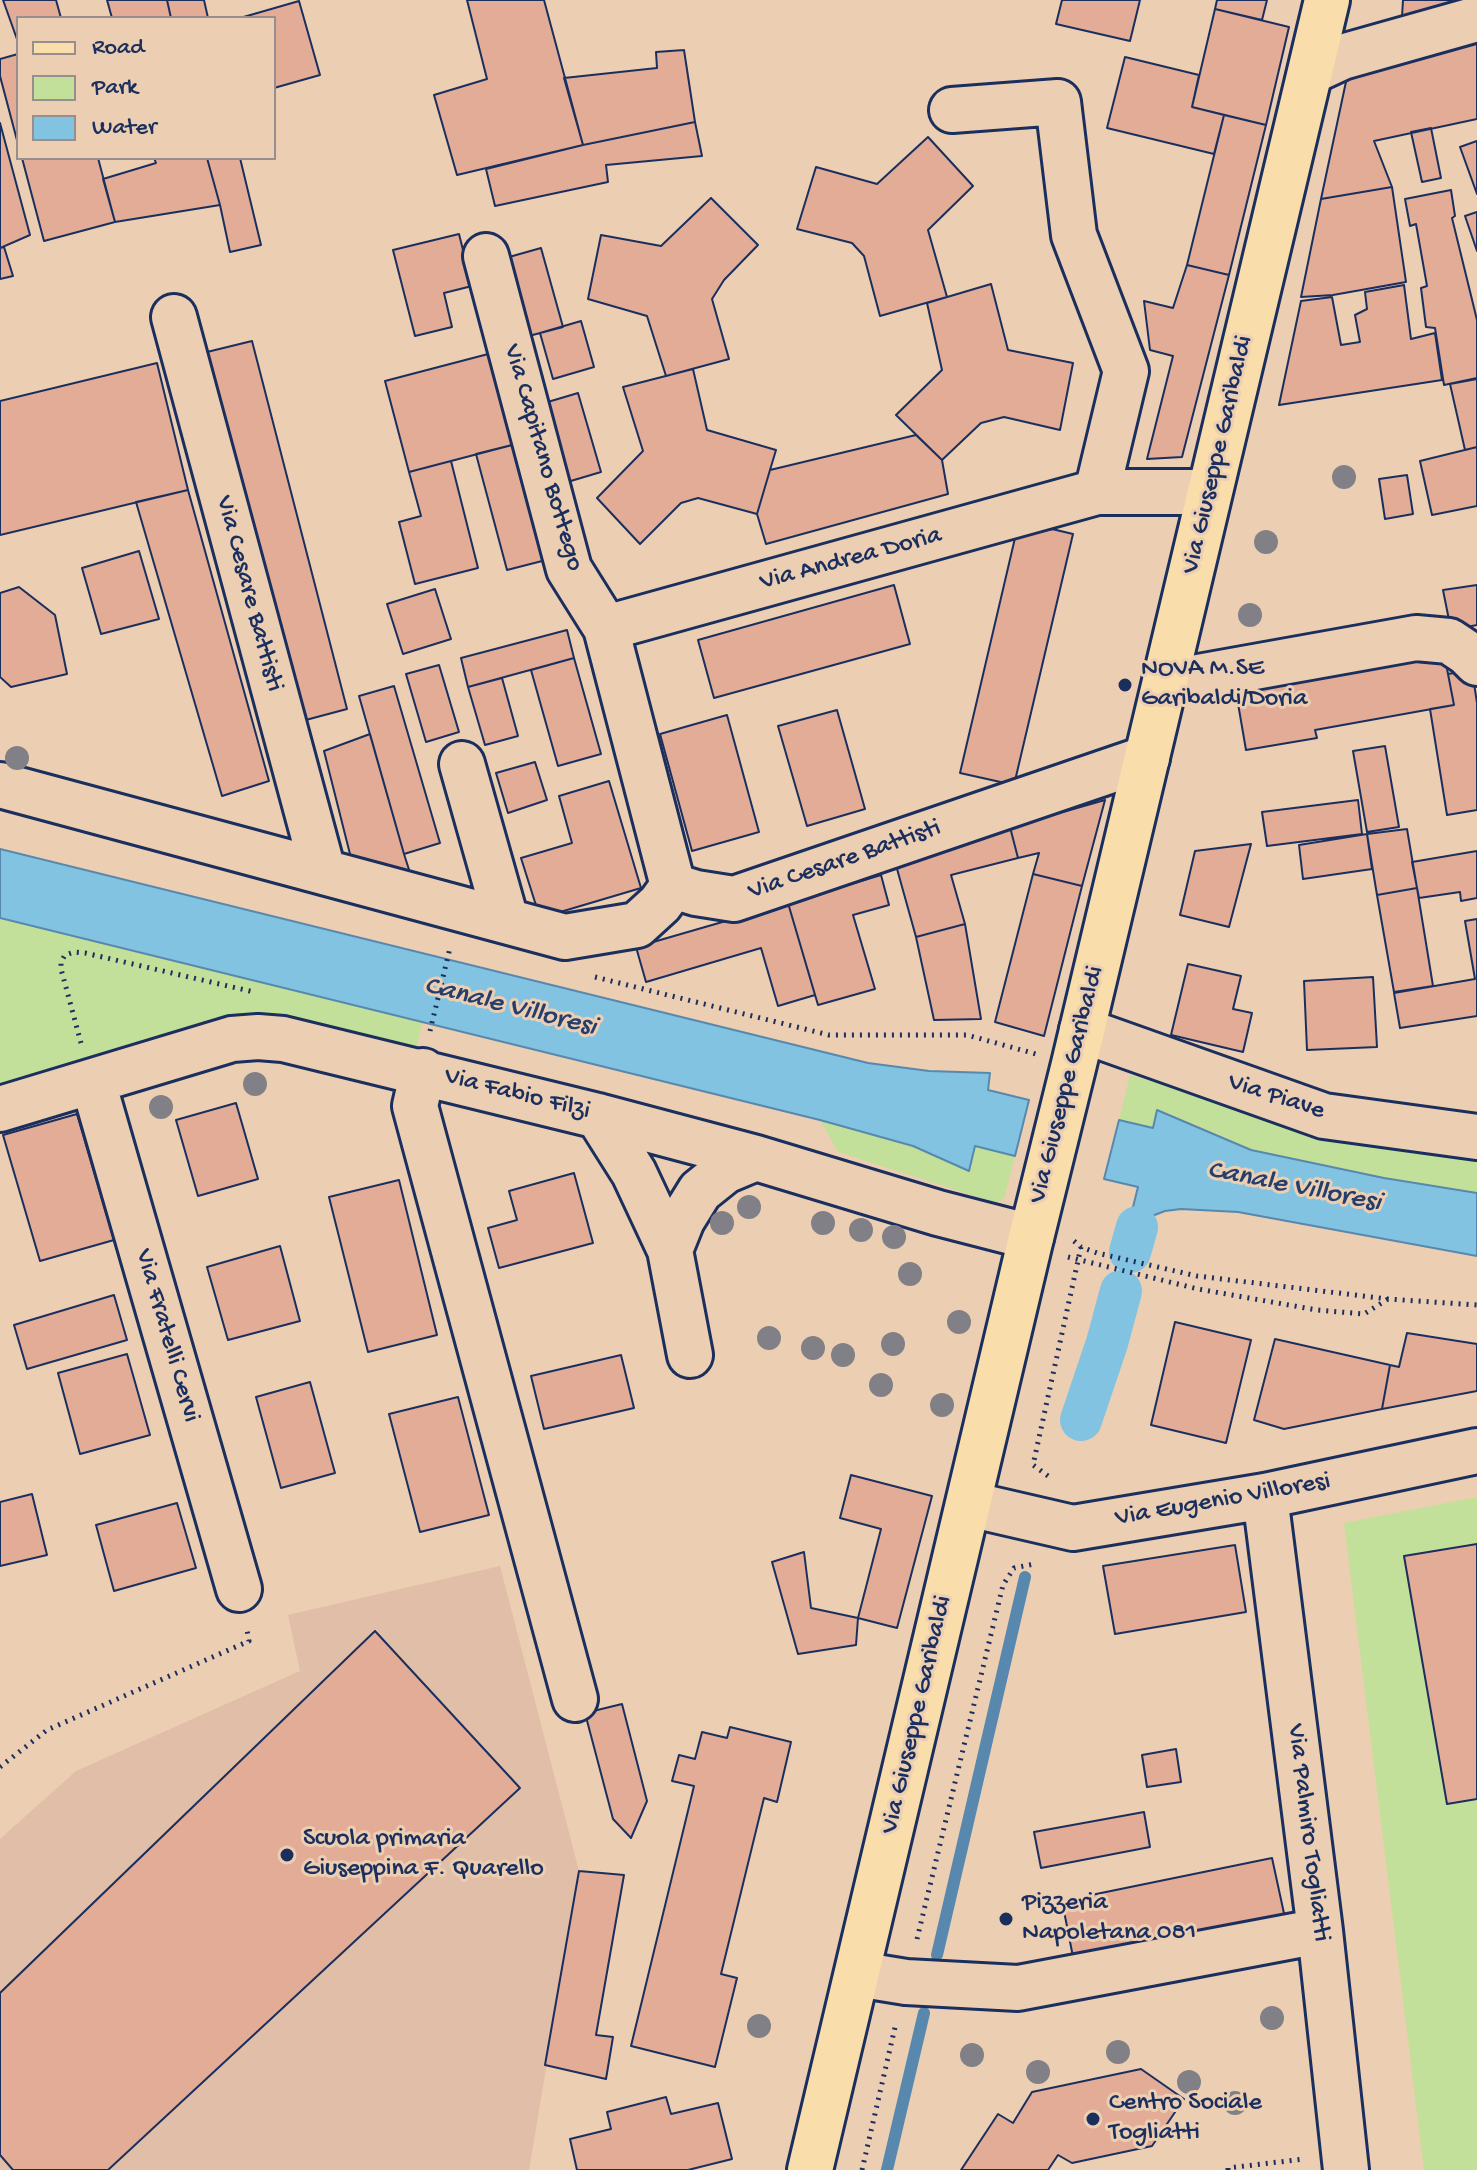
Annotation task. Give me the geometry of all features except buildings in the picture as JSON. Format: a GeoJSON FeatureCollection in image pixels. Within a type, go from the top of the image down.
{"type":"FeatureCollection","features":[{"type":"Feature","properties":{"kind":"main road","name":"Via Giuseppe Garibaldi"},"geometry":{"type":"LineString","coordinates":[[810,2170],[1327,0]]}},
{"type":"Feature","properties":{"kind":"street"},"geometry":{"type":"LineString","coordinates":[[1312,71],[1342,57],[1477,19]]}},
{"type":"Feature","properties":{"kind":"street"},"geometry":{"type":"LineString","coordinates":[[952,110],[1058,102],[1074,235],[1126,371],[1097,492]]}},
{"type":"Feature","properties":{"kind":"street","name":"Via Capitano Bottego"},"geometry":{"type":"LineString","coordinates":[[486,256],[569,569],[606,628],[673,886]]}},
{"type":"Feature","properties":{"kind":"street","name":"Via Cesare Battisti"},"geometry":{"type":"LineString","coordinates":[[174,317],[323,871]]}},
{"type":"Feature","properties":{"kind":"street","name":"Via Andrea Doria"},"geometry":{"type":"LineString","coordinates":[[606,628],[1097,492],[1209,492]]}},
{"type":"Feature","properties":{"kind":"street"},"geometry":{"type":"LineString","coordinates":[[1165,683],[1416,638],[1449,641],[1477,663]]}},
{"type":"Feature","properties":{"kind":"street","name":"Via Cesare Battisti"},"geometry":{"type":"LineString","coordinates":[[673,886],[734,899],[1147,758]]}},
{"type":"Feature","properties":{"kind":"street"},"geometry":{"type":"LineString","coordinates":[[462,764],[506,920]]}},
{"type":"Feature","properties":{"kind":"street"},"geometry":{"type":"LineString","coordinates":[[0,785],[565,937],[637,925],[660,904],[673,886]]}},
{"type":"Feature","properties":{"kind":"street","name":"Via Fabio Filzi"},"geometry":{"type":"LineString","coordinates":[[0,1109],[232,1039],[283,1039],[423,1071],[756,1158],[1030,1242]]}},
{"type":"Feature","properties":{"kind":"street","name":"Via Piave"},"geometry":{"type":"LineString","coordinates":[[1078,1047],[1324,1116],[1477,1137]]}},
{"type":"Feature","properties":{"kind":"street"},"geometry":{"type":"LineString","coordinates":[[423,1071],[415,1106],[575,1699]]}},
{"type":"Feature","properties":{"kind":"street","name":"Via Fratelli Cervi"},"geometry":{"type":"LineString","coordinates":[[93,1082],[239,1589]]}},
{"type":"Feature","properties":{"kind":"street"},"geometry":{"type":"LineString","coordinates":[[598,1116],[634,1173],[670,1250],[690,1355]]}},
{"type":"Feature","properties":{"kind":"street"},"geometry":{"type":"LineString","coordinates":[[670,1250],[682,1220],[700,1191],[725,1171],[756,1158]]}},
{"type":"Feature","properties":{"kind":"street","name":"Via Eugenio Villoresi"},"geometry":{"type":"LineString","coordinates":[[969,1504],[1073,1528],[1265,1496],[1477,1451]]}},
{"type":"Feature","properties":{"kind":"street","name":"Via Palmiro Togliatti"},"geometry":{"type":"LineString","coordinates":[[1265,1496],[1320,1931],[1346,2170]]}},
{"type":"Feature","properties":{"kind":"street"},"geometry":{"type":"LineString","coordinates":[[857,1974],[906,1982],[1018,1988],[1320,1931]]}},
{"type":"Feature","properties":{"kind":"path"},"geometry":{"type":"LineString","coordinates":[[93,1082],[61,969],[65,955],[85,953],[264,995]]}},
{"type":"Feature","properties":{"kind":"path"},"geometry":{"type":"LineString","coordinates":[[432,1024],[448,958]]}},
{"type":"Feature","properties":{"kind":"path"},"geometry":{"type":"LineString","coordinates":[[588,975],[829,1035],[967,1035],[1078,1047]]}},
{"type":"Feature","properties":{"kind":"path"},"geometry":{"type":"LineString","coordinates":[[1030,1242],[1078,1259],[1198,1289],[1317,1310],[1364,1314],[1388,1299]]}},
{"type":"Feature","properties":{"kind":"path"},"geometry":{"type":"LineString","coordinates":[[1056,1479],[1033,1465],[1081,1247]]}},
{"type":"Feature","properties":{"kind":"path"},"geometry":{"type":"LineString","coordinates":[[862,2170],[1003,1585],[1014,1568],[1067,1558],[1073,1528]]}},
{"type":"Feature","properties":{"kind":"path"},"geometry":{"type":"LineString","coordinates":[[0,1767],[47,1730],[249,1641],[239,1589]]}},
{"type":"Feature","properties":{"kind":"shaded area","name":"Scuola primaria Giuseppina F. Quarello"},"geometry":{"type":"Polygon","coordinates":[[[500,1566],[579,1871],[529,2170],[0,2170],[0,1839],[76,1771],[300,1671],[288,1615],[500,1566]]]}},
{"type":"Feature","properties":{"kind":"green space"},"geometry":{"type":"Polygon","coordinates":[[[0,918],[423,1022],[413,1059],[250,1022],[0,1093],[0,918]]]}},
{"type":"Feature","properties":{"kind":"green space"},"geometry":{"type":"Polygon","coordinates":[[[1130,1075],[1360,1141],[1477,1157],[1477,1193],[1384,1178],[1251,1150],[1158,1110],[1153,1129],[1119,1120],[1130,1075]]]}},
{"type":"Feature","properties":{"kind":"green space"},"geometry":{"type":"Polygon","coordinates":[[[820,1120],[913,1146],[968,1171],[975,1146],[1015,1156],[1004,1199],[990,1201],[838,1152],[820,1120]]]}},
{"type":"Feature","properties":{"kind":"green space"},"geometry":{"type":"Polygon","coordinates":[[[1477,1497],[1477,2170],[1424,2170],[1344,1523],[1477,1497]]]}},
{"type":"Feature","properties":{"kind":"water","name":"Canale Villoresi"},"geometry":{"type":"Polygon","coordinates":[[[0,849],[868,1063],[929,1071],[990,1073],[988,1090],[1029,1100],[1015,1156],[975,1146],[969,1171],[913,1146],[820,1120],[0,918],[0,849]]]}},
{"type":"Feature","properties":{"kind":"water","name":"Canale Villoresi"},"geometry":{"type":"Polygon","coordinates":[[[1157,1110],[1251,1150],[1384,1178],[1477,1193],[1477,1256],[1238,1212],[1181,1209],[1152,1216],[1132,1211],[1138,1187],[1104,1179],[1119,1120],[1153,1128],[1157,1110]]]}},
{"type":"Feature","properties":{"kind":"waterway"},"geometry":{"type":"LineString","coordinates":[[1130,1252],[1137,1227]]}},
{"type":"Feature","properties":{"kind":"waterway"},"geometry":{"type":"LineString","coordinates":[[1081,1420],[1121,1291]]}},
{"type":"Feature","properties":{"kind":"waterway"},"geometry":{"type":"LineString","coordinates":[[937,1955],[1025,1577]]}},
{"type":"Feature","properties":{"kind":"waterway"},"geometry":{"type":"LineString","coordinates":[[887,2170],[924,2013]]}},
{"type":"Feature","properties":{"kind":"place","name":"NOVA M.SE Garibaldi/Doria"},"geometry":{"type":"Point","coordinates":[1125,685]}},
{"type":"Feature","properties":{"kind":"place","name":"Scuola primaria Giuseppina F. Quarello"},"geometry":{"type":"Point","coordinates":[287,1855]}},
{"type":"Feature","properties":{"kind":"place","name":"Pizzeria Napoletana 081"},"geometry":{"type":"Point","coordinates":[1006,1919]}},
{"type":"Feature","properties":{"kind":"place","name":"Centro Sociale Togliatti"},"geometry":{"type":"Point","coordinates":[1093,2119]}}]}
